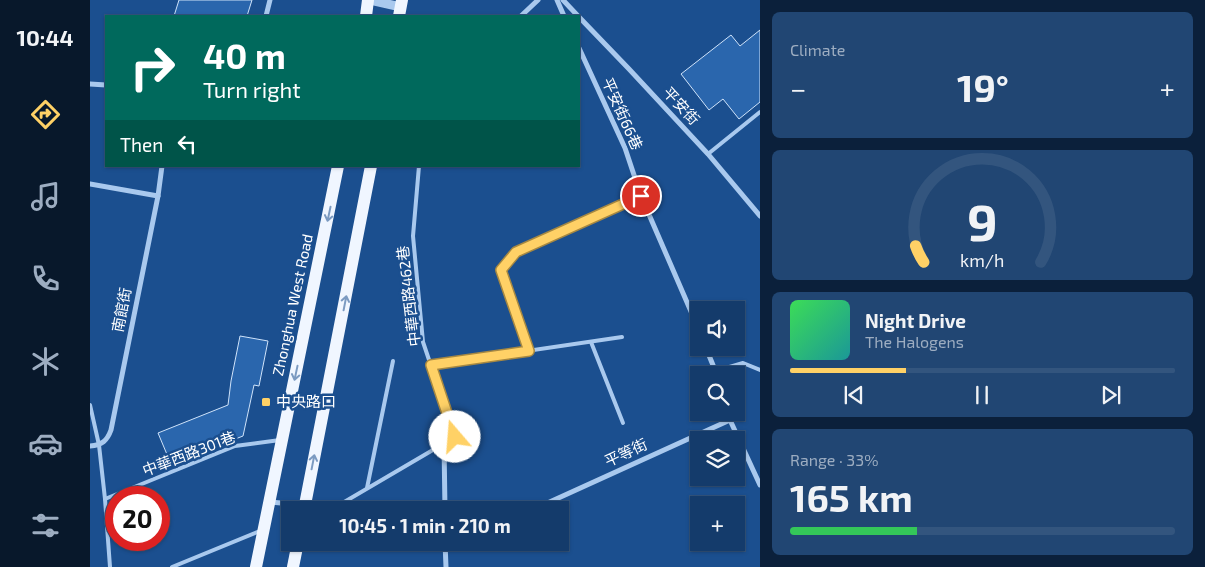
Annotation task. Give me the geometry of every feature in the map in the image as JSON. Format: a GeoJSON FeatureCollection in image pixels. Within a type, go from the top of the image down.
{"type":"FeatureCollection","features":[{"type":"Feature","properties":{"kind":"main road"},"geometry":{"type":"LineString","coordinates":[[366,15],[369,0]]}},
{"type":"Feature","properties":{"kind":"main road","name":"Zhonghua West Road"},"geometry":{"type":"LineString","coordinates":[[256,567],[338,167]]}},
{"type":"Feature","properties":{"kind":"main road"},"geometry":{"type":"LineString","coordinates":[[305,501],[371,167]]}},
{"type":"Feature","properties":{"kind":"main road"},"geometry":{"type":"LineString","coordinates":[[293,567],[296,551]]}},
{"type":"Feature","properties":{"kind":"street"},"geometry":{"type":"LineString","coordinates":[[266,15],[270,0]]}},
{"type":"Feature","properties":{"kind":"street"},"geometry":{"type":"LineString","coordinates":[[369,0],[400,8]]}},
{"type":"Feature","properties":{"kind":"street"},"geometry":{"type":"LineString","coordinates":[[522,15],[538,0]]}},
{"type":"Feature","properties":{"kind":"street"},"geometry":{"type":"LineString","coordinates":[[557,0],[564,15]]}},
{"type":"Feature","properties":{"kind":"street","name":"平安街"},"geometry":{"type":"LineString","coordinates":[[563,0],[578,15]]}},
{"type":"Feature","properties":{"kind":"street","name":"平安街"},"geometry":{"type":"LineString","coordinates":[[580,17],[708,154],[760,216]]}},
{"type":"Feature","properties":{"kind":"street","name":"平安街66巷"},"geometry":{"type":"LineString","coordinates":[[580,50],[624,148],[641,196],[690,309]]}},
{"type":"Feature","properties":{"kind":"street"},"geometry":{"type":"LineString","coordinates":[[90,84],[105,85]]}},
{"type":"Feature","properties":{"kind":"street","name":"南館街"},"geometry":{"type":"LineString","coordinates":[[99,445],[108,438],[111,430],[158,196],[162,167]]}},
{"type":"Feature","properties":{"kind":"street"},"geometry":{"type":"LineString","coordinates":[[90,184],[158,196]]}},
{"type":"Feature","properties":{"kind":"street","name":"平等街"},"geometry":{"type":"LineString","coordinates":[[552,501],[728,421]]}},
{"type":"Feature","properties":{"kind":"street"},"geometry":{"type":"LineString","coordinates":[[730,421],[760,485]]}},
{"type":"Feature","properties":{"kind":"street"},"geometry":{"type":"LineString","coordinates":[[444,443],[445,501]]}},
{"type":"Feature","properties":{"kind":"street"},"geometry":{"type":"LineString","coordinates":[[90,446],[99,445]]}},
{"type":"Feature","properties":{"kind":"street"},"geometry":{"type":"LineString","coordinates":[[270,502],[281,504]]}},
{"type":"Feature","properties":{"kind":"street"},"geometry":{"type":"LineString","coordinates":[[445,551],[446,567]]}},
{"type":"Feature","properties":{"kind":"lane"},"geometry":{"type":"LineString","coordinates":[[708,154],[760,112]]}},
{"type":"Feature","properties":{"kind":"lane","name":"中華西路462巷"},"geometry":{"type":"LineString","coordinates":[[419,167],[413,236],[423,342],[455,437],[444,443]]}},
{"type":"Feature","properties":{"kind":"lane"},"geometry":{"type":"LineString","coordinates":[[529,351],[501,270],[516,252],[641,196]]}},
{"type":"Feature","properties":{"kind":"lane"},"geometry":{"type":"LineString","coordinates":[[431,365],[622,338]]}},
{"type":"Feature","properties":{"kind":"lane"},"geometry":{"type":"LineString","coordinates":[[591,342],[623,423]]}},
{"type":"Feature","properties":{"kind":"lane"},"geometry":{"type":"LineString","coordinates":[[367,488],[393,361]]}},
{"type":"Feature","properties":{"kind":"lane"},"geometry":{"type":"LineString","coordinates":[[735,366],[743,363],[760,370]]}},
{"type":"Feature","properties":{"kind":"lane"},"geometry":{"type":"LineString","coordinates":[[90,406],[99,445],[105,498]]}},
{"type":"Feature","properties":{"kind":"lane","name":"中華西路301巷"},"geometry":{"type":"LineString","coordinates":[[135,486],[235,446],[282,440]]}},
{"type":"Feature","properties":{"kind":"lane"},"geometry":{"type":"LineString","coordinates":[[346,501],[444,443]]}},
{"type":"Feature","properties":{"kind":"lane"},"geometry":{"type":"LineString","coordinates":[[172,567],[264,529]]}},
{"type":"Feature","properties":{"kind":"lane"},"geometry":{"type":"LineString","coordinates":[[109,551],[110,567]]}},
{"type":"Feature","properties":{"kind":"building"},"geometry":{"type":"Polygon","coordinates":[[[179,0],[252,0],[247,15],[174,15],[179,0]]]}},
{"type":"Feature","properties":{"kind":"building"},"geometry":{"type":"Polygon","coordinates":[[[760,30],[760,102],[739,119],[723,99],[709,110],[681,74],[731,35],[740,46],[760,30]]]}},
{"type":"Feature","properties":{"kind":"building"},"geometry":{"type":"Polygon","coordinates":[[[240,336],[268,341],[259,386],[254,385],[243,436],[171,464],[158,433],[228,405],[240,336]]]}},
{"type":"Feature","properties":{"kind":"place","name":"中央路口"},"geometry":{"type":"Point","coordinates":[266,402]}},
{"type":"Feature","properties":{"kind":"route"},"geometry":{"type":"LineString","coordinates":[[455,437],[431,365],[529,351],[501,270],[516,252],[641,196]]}}]}
